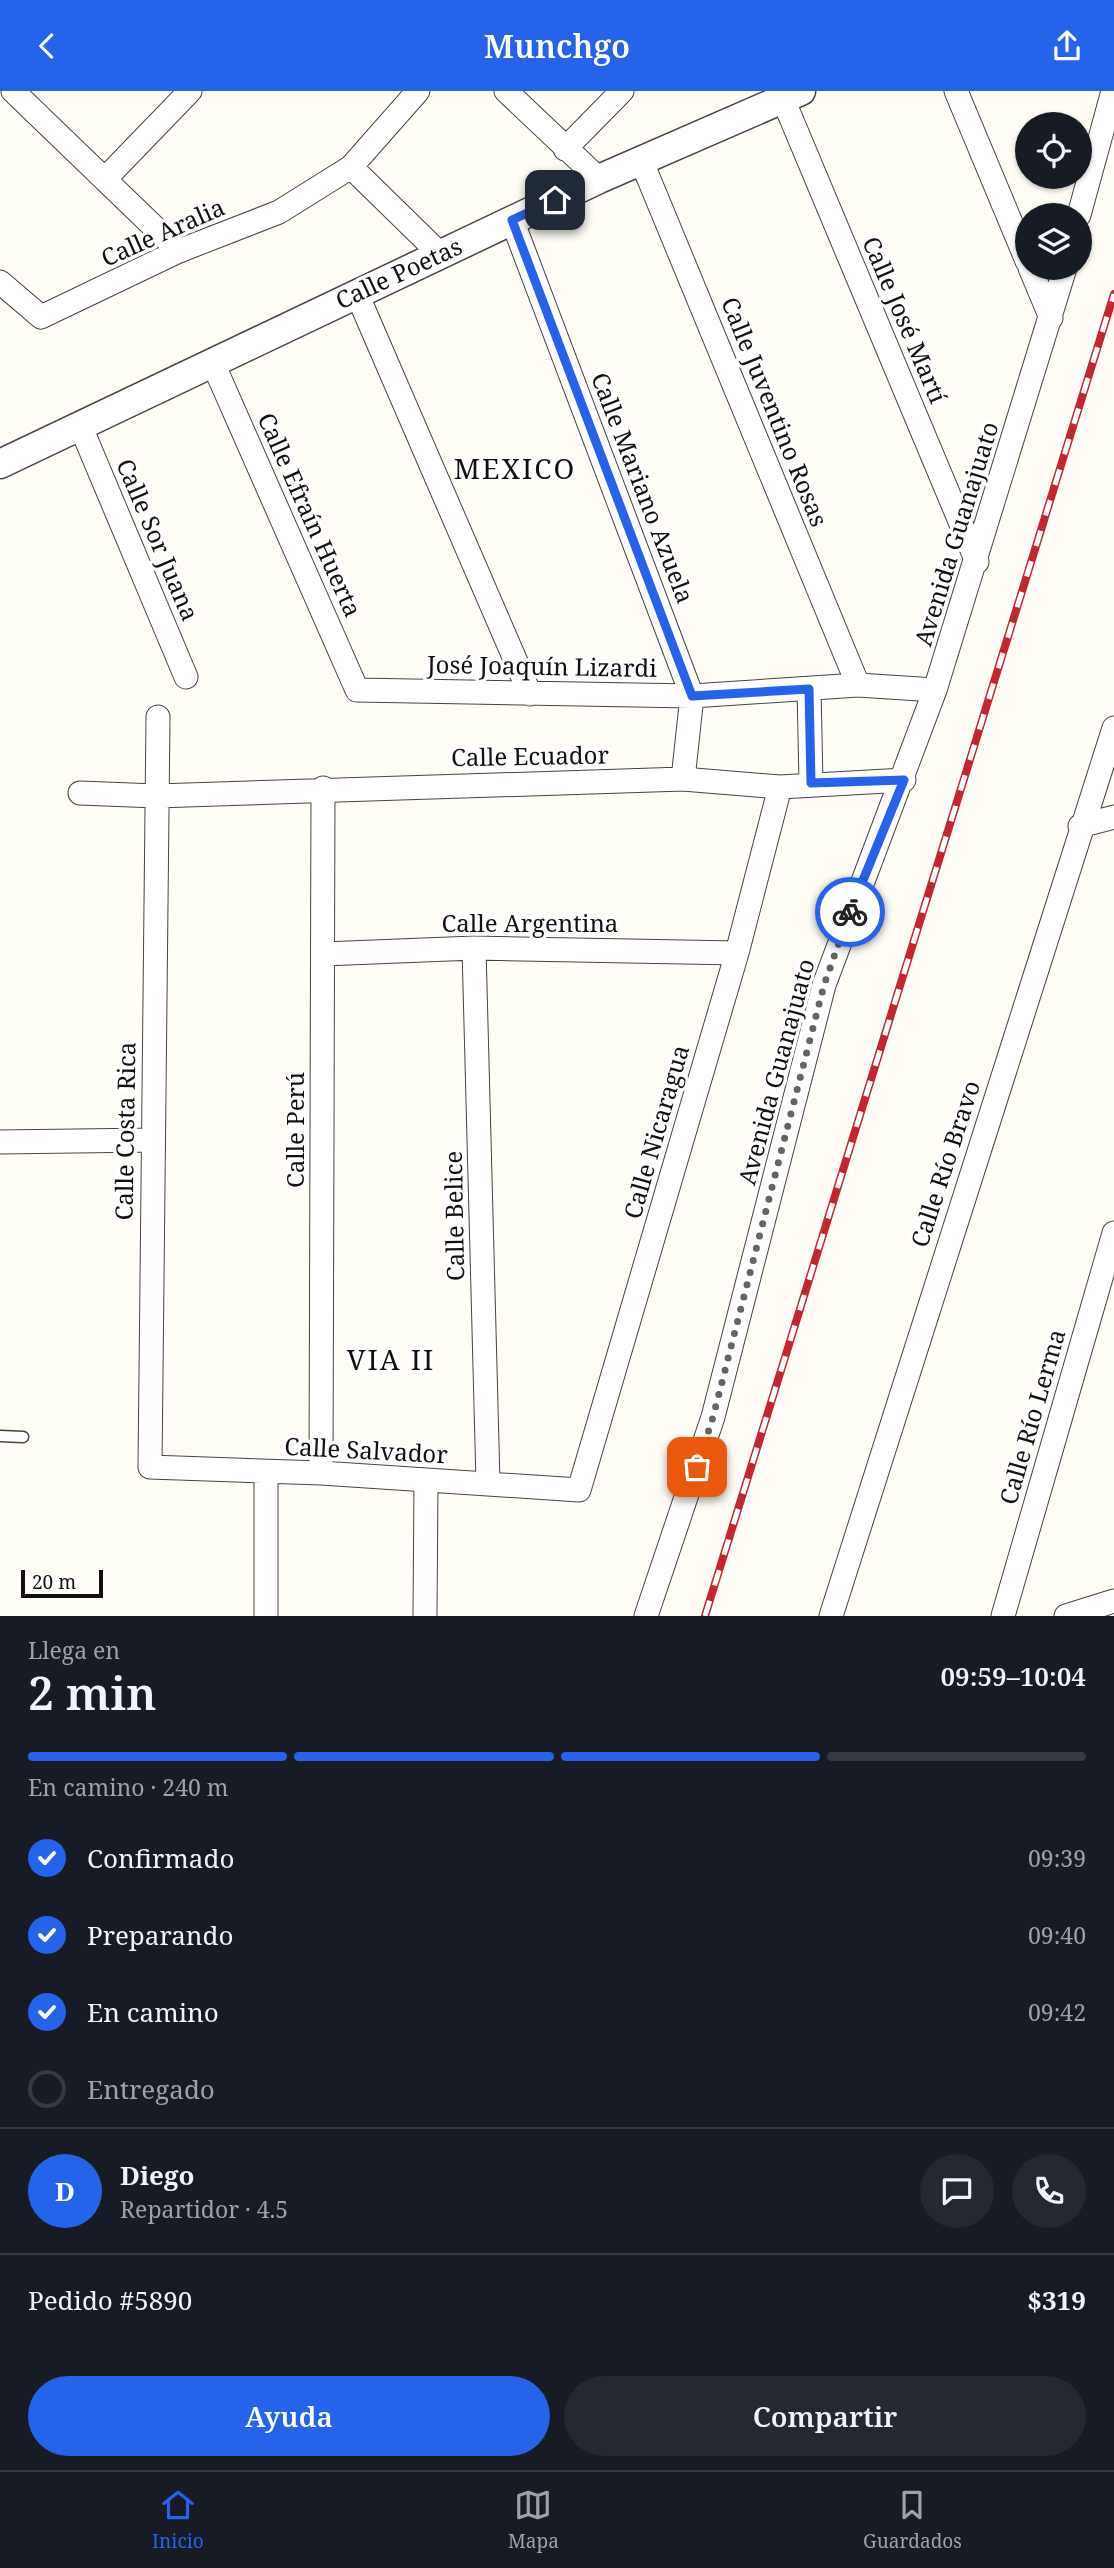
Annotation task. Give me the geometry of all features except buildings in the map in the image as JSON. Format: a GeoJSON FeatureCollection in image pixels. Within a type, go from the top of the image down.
{"type":"FeatureCollection","features":[{"type":"Feature","properties":{"kind":"street"},"geometry":{"type":"LineString","coordinates":[[13,91],[179,251]]}},
{"type":"Feature","properties":{"kind":"street"},"geometry":{"type":"LineString","coordinates":[[105,179],[190,91]]}},
{"type":"Feature","properties":{"kind":"street","name":"Calle Aralia"},"geometry":{"type":"LineString","coordinates":[[0,282],[41,317],[179,251],[279,212],[351,167],[418,91]]}},
{"type":"Feature","properties":{"kind":"street"},"geometry":{"type":"LineString","coordinates":[[506,91],[598,179]]}},
{"type":"Feature","properties":{"kind":"street"},"geometry":{"type":"LineString","coordinates":[[565,149],[622,91]]}},
{"type":"Feature","properties":{"kind":"street"},"geometry":{"type":"LineString","coordinates":[[956,91],[1015,232]]}},
{"type":"Feature","properties":{"kind":"street"},"geometry":{"type":"LineString","coordinates":[[1082,203],[1113,91]]}},
{"type":"Feature","properties":{"kind":"street","name":"Calle Poetas"},"geometry":{"type":"LineString","coordinates":[[0,464],[598,179],[792,95]]}},
{"type":"Feature","properties":{"kind":"street","name":"Calle José Martí"},"geometry":{"type":"LineString","coordinates":[[792,95],[977,562]]}},
{"type":"Feature","properties":{"kind":"street","name":"Calle Juventino Rosas"},"geometry":{"type":"LineString","coordinates":[[641,160],[858,685]]}},
{"type":"Feature","properties":{"kind":"street"},"geometry":{"type":"LineString","coordinates":[[351,167],[442,255]]}},
{"type":"Feature","properties":{"kind":"street","name":"Calle Mariano Azuela"},"geometry":{"type":"LineString","coordinates":[[512,220],[692,696],[683,779]]}},
{"type":"Feature","properties":{"kind":"street"},"geometry":{"type":"LineString","coordinates":[[1035,280],[1051,319]]}},
{"type":"Feature","properties":{"kind":"street","name":"Avenida Guanajuato"},"geometry":{"type":"LineString","coordinates":[[646,1616],[713,1417],[824,985],[904,780],[935,690],[977,562],[1062,280]]}},
{"type":"Feature","properties":{"kind":"street"},"geometry":{"type":"LineString","coordinates":[[358,294],[530,694]]}},
{"type":"Feature","properties":{"kind":"street","name":"Calle Efraín Huerta"},"geometry":{"type":"LineString","coordinates":[[212,361],[357,690]]}},
{"type":"Feature","properties":{"kind":"street","name":"Calle Sor Juana"},"geometry":{"type":"LineString","coordinates":[[80,425],[186,677]]}},
{"type":"Feature","properties":{"kind":"street","name":"José Joaquín Lizardi"},"geometry":{"type":"LineString","coordinates":[[357,690],[692,696],[858,685],[935,690]]}},
{"type":"Feature","properties":{"kind":"street"},"geometry":{"type":"LineString","coordinates":[[809,689],[811,783]]}},
{"type":"Feature","properties":{"kind":"street","name":"Calle Costa Rica"},"geometry":{"type":"LineString","coordinates":[[149,1467],[158,717]]}},
{"type":"Feature","properties":{"kind":"street","name":"Calle Río Bravo"},"geometry":{"type":"LineString","coordinates":[[831,1616],[1080,826],[1114,728]]}},
{"type":"Feature","properties":{"kind":"street","name":"Calle Ecuador"},"geometry":{"type":"LineString","coordinates":[[80,793],[156,796],[323,788],[683,779],[780,787],[811,783],[904,780]]}},
{"type":"Feature","properties":{"kind":"street","name":"Calle Nicaragua"},"geometry":{"type":"LineString","coordinates":[[579,1490],[737,953],[780,787]]}},
{"type":"Feature","properties":{"kind":"street","name":"Calle Perú"},"geometry":{"type":"LineString","coordinates":[[321,1473],[323,788]]}},
{"type":"Feature","properties":{"kind":"street"},"geometry":{"type":"LineString","coordinates":[[1080,826],[1114,817]]}},
{"type":"Feature","properties":{"kind":"street","name":"Calle Argentina"},"geometry":{"type":"LineString","coordinates":[[323,954],[474,948],[737,953]]}},
{"type":"Feature","properties":{"kind":"street","name":"Calle Belice"},"geometry":{"type":"LineString","coordinates":[[474,948],[488,1482]]}},
{"type":"Feature","properties":{"kind":"street"},"geometry":{"type":"LineString","coordinates":[[0,1142],[152,1140]]}},
{"type":"Feature","properties":{"kind":"street","name":"Calle Río Lerma"},"geometry":{"type":"LineString","coordinates":[[1003,1616],[1114,1233]]}},
{"type":"Feature","properties":{"kind":"street","name":"Calle Salvador"},"geometry":{"type":"LineString","coordinates":[[149,1467],[321,1473],[579,1490]]}},
{"type":"Feature","properties":{"kind":"street"},"geometry":{"type":"LineString","coordinates":[[266,1473],[267,1616]]}},
{"type":"Feature","properties":{"kind":"street"},"geometry":{"type":"LineString","coordinates":[[425,1616],[426,1481]]}},
{"type":"Feature","properties":{"kind":"street"},"geometry":{"type":"LineString","coordinates":[[1066,1616],[1114,1601]]}},
{"type":"Feature","properties":{"kind":"lane"},"geometry":{"type":"LineString","coordinates":[[0,1436],[23,1437]]}},
{"type":"Feature","properties":{"kind":"railway"},"geometry":{"type":"LineString","coordinates":[[705,1616],[1114,294]]}},
{"type":"Feature","properties":{"kind":"way so far"},"geometry":{"type":"LineString","coordinates":[[697,1467],[713,1417],[824,985],[850,912]]}},
{"type":"Feature","properties":{"kind":"district","name":"MEXICO"},"geometry":{"type":"Point","coordinates":[515,469]}},
{"type":"Feature","properties":{"kind":"district","name":"VIA II"},"geometry":{"type":"Point","coordinates":[391,1360]}},
{"type":"Feature","properties":{"kind":"route"},"geometry":{"type":"LineString","coordinates":[[555,200],[512,220],[692,696],[809,689],[811,783],[904,780],[850,912]]}}]}
